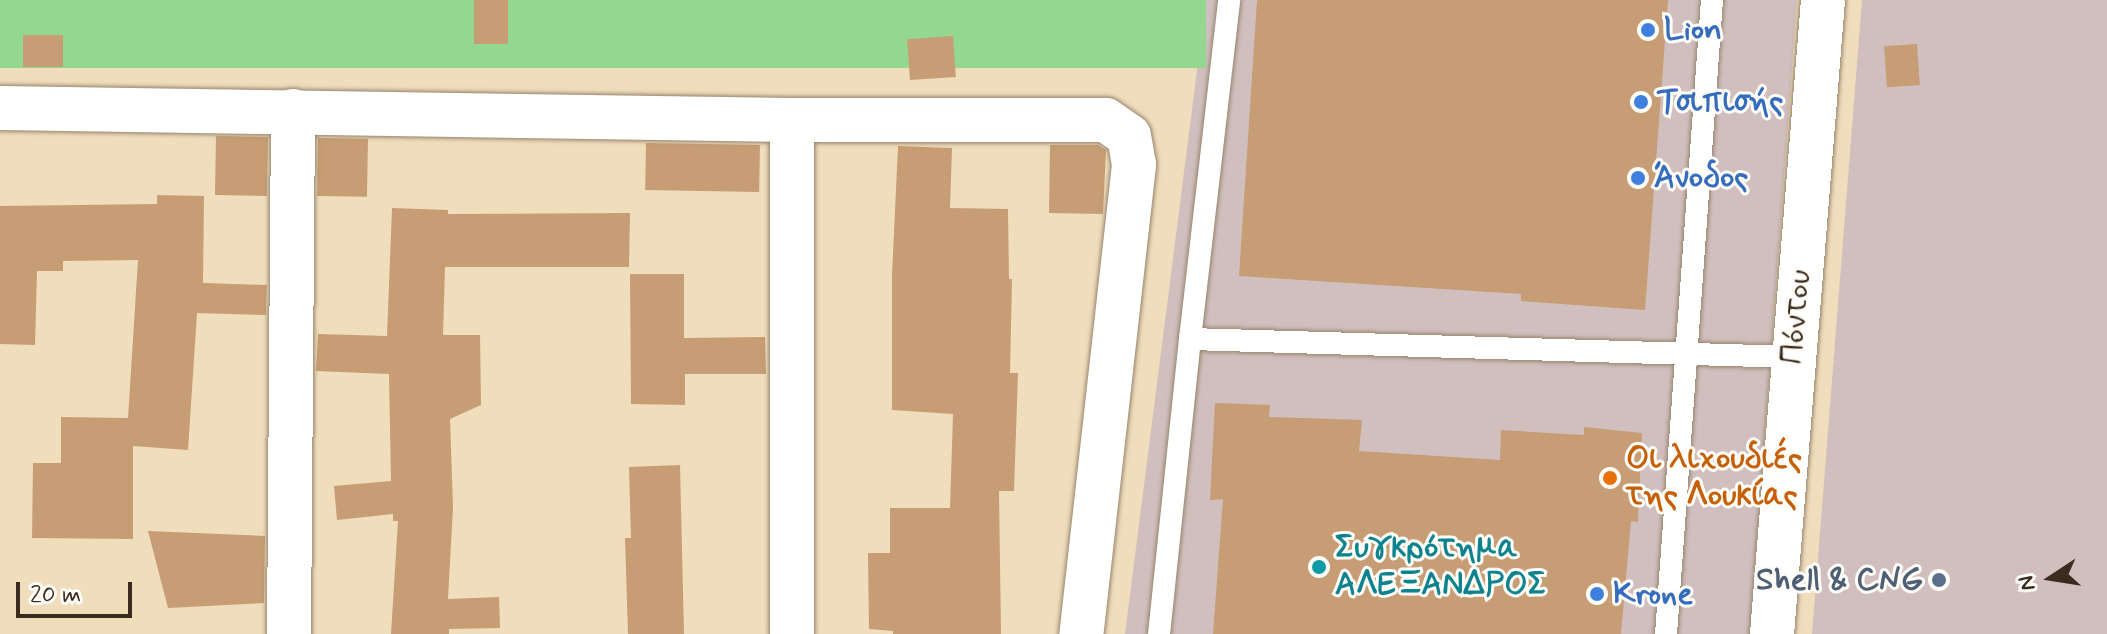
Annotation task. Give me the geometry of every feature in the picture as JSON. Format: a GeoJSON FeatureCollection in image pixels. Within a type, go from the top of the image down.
{"type":"FeatureCollection","features":[{"type":"Feature","properties":{"kind":"street","name":"Πόντου"},"geometry":{"type":"LineString","coordinates":[[1772,634],[1823,0]]}},
{"type":"Feature","properties":{"kind":"street"},"geometry":{"type":"LineString","coordinates":[[0,108],[792,120],[1106,120],[1129,136],[1134,165],[1081,634]]}},
{"type":"Feature","properties":{"kind":"street"},"geometry":{"type":"LineString","coordinates":[[289,634],[293,111]]}},
{"type":"Feature","properties":{"kind":"street"},"geometry":{"type":"LineString","coordinates":[[792,120],[792,634]]}},
{"type":"Feature","properties":{"kind":"lane"},"geometry":{"type":"LineString","coordinates":[[1159,634],[1229,0]]}},
{"type":"Feature","properties":{"kind":"lane"},"geometry":{"type":"LineString","coordinates":[[1666,634],[1712,0]]}},
{"type":"Feature","properties":{"kind":"lane"},"geometry":{"type":"LineString","coordinates":[[1190,339],[1794,357]]}},
{"type":"Feature","properties":{"kind":"shaded area"},"geometry":{"type":"Polygon","coordinates":[[[1206,0],[1797,0],[1750,634],[1125,634],[1206,0]]]}},
{"type":"Feature","properties":{"kind":"shaded area"},"geometry":{"type":"Polygon","coordinates":[[[1862,0],[2107,0],[2107,634],[1812,634],[1862,0]]]}},
{"type":"Feature","properties":{"kind":"green space"},"geometry":{"type":"Polygon","coordinates":[[[0,0],[1206,0],[1206,68],[0,68],[0,0]]]}},
{"type":"Feature","properties":{"kind":"building"},"geometry":{"type":"Polygon","coordinates":[[[474,0],[508,0],[508,44],[474,44],[474,0]]]}},
{"type":"Feature","properties":{"kind":"building"},"geometry":{"type":"Polygon","coordinates":[[[1257,0],[1668,0],[1645,310],[1521,301],[1521,294],[1239,276],[1257,0]]]}},
{"type":"Feature","properties":{"kind":"building"},"geometry":{"type":"Polygon","coordinates":[[[23,35],[63,35],[63,67],[23,67],[23,35]]]}},
{"type":"Feature","properties":{"kind":"building"},"geometry":{"type":"Polygon","coordinates":[[[953,36],[956,77],[910,80],[907,39],[953,36]]]}},
{"type":"Feature","properties":{"kind":"building"},"geometry":{"type":"Polygon","coordinates":[[[1917,44],[1920,85],[1887,87],[1884,46],[1917,44]]]}},
{"type":"Feature","properties":{"kind":"building"},"geometry":{"type":"Polygon","coordinates":[[[216,136],[268,137],[267,196],[215,195],[216,136]]]}},
{"type":"Feature","properties":{"kind":"building"},"geometry":{"type":"Polygon","coordinates":[[[318,138],[368,139],[367,197],[317,196],[318,138]]]}},
{"type":"Feature","properties":{"kind":"building"},"geometry":{"type":"Polygon","coordinates":[[[646,143],[760,145],[759,192],[645,190],[646,143]]]}},
{"type":"Feature","properties":{"kind":"building"},"geometry":{"type":"Polygon","coordinates":[[[1050,145],[1098,145],[1106,150],[1103,214],[1049,213],[1050,145]]]}},
{"type":"Feature","properties":{"kind":"building"},"geometry":{"type":"Polygon","coordinates":[[[898,146],[952,148],[950,208],[1008,209],[1009,279],[1012,279],[1010,373],[1018,373],[1014,491],[999,491],[1001,634],[893,634],[893,631],[869,629],[868,553],[890,553],[890,508],[950,508],[953,414],[892,410],[892,276],[898,146]]]}},
{"type":"Feature","properties":{"kind":"building"},"geometry":{"type":"Polygon","coordinates":[[[157,195],[204,196],[203,283],[267,285],[266,315],[197,313],[188,450],[133,446],[133,539],[32,538],[33,463],[61,463],[61,417],[128,418],[138,260],[63,261],[63,271],[37,271],[35,345],[0,344],[0,206],[157,204],[157,195]]]}},
{"type":"Feature","properties":{"kind":"building"},"geometry":{"type":"Polygon","coordinates":[[[392,208],[448,210],[448,214],[630,213],[629,267],[445,267],[443,335],[480,335],[481,405],[450,419],[453,507],[448,599],[499,597],[500,628],[449,629],[449,634],[391,634],[398,521],[393,521],[393,514],[337,520],[334,486],[391,481],[389,374],[316,371],[318,334],[387,336],[392,208]]]}},
{"type":"Feature","properties":{"kind":"building"},"geometry":{"type":"Polygon","coordinates":[[[630,274],[684,274],[684,338],[765,337],[766,374],[685,374],[685,405],[631,404],[630,274]]]}},
{"type":"Feature","properties":{"kind":"building"},"geometry":{"type":"Polygon","coordinates":[[[1215,403],[1270,405],[1269,417],[1362,420],[1359,451],[1500,460],[1501,430],[1584,435],[1584,427],[1642,433],[1638,522],[1631,521],[1621,634],[1213,634],[1223,499],[1210,500],[1215,403]]]}},
{"type":"Feature","properties":{"kind":"building"},"geometry":{"type":"Polygon","coordinates":[[[680,465],[684,634],[628,634],[625,538],[631,538],[629,467],[680,465]]]}},
{"type":"Feature","properties":{"kind":"building"},"geometry":{"type":"Polygon","coordinates":[[[148,531],[265,536],[264,603],[168,608],[148,531]]]}},
{"type":"Feature","properties":{"kind":"place","name":"Lion"},"geometry":{"type":"Point","coordinates":[1648,30]}},
{"type":"Feature","properties":{"kind":"place","name":"Τσιπισής"},"geometry":{"type":"Point","coordinates":[1641,102]}},
{"type":"Feature","properties":{"kind":"place","name":"Άνοδος"},"geometry":{"type":"Point","coordinates":[1638,178]}},
{"type":"Feature","properties":{"kind":"place","name":"Οι λιχουδιές της Λουκίας"},"geometry":{"type":"Point","coordinates":[1610,478]}},
{"type":"Feature","properties":{"kind":"place","name":"Συγκρότημα ΑΛΕΞΑΝΔΡΟΣ"},"geometry":{"type":"Point","coordinates":[1319,567]}},
{"type":"Feature","properties":{"kind":"place","name":"Shell & CNG"},"geometry":{"type":"Point","coordinates":[1939,580]}},
{"type":"Feature","properties":{"kind":"place","name":"Krone"},"geometry":{"type":"Point","coordinates":[1597,594]}}]}
